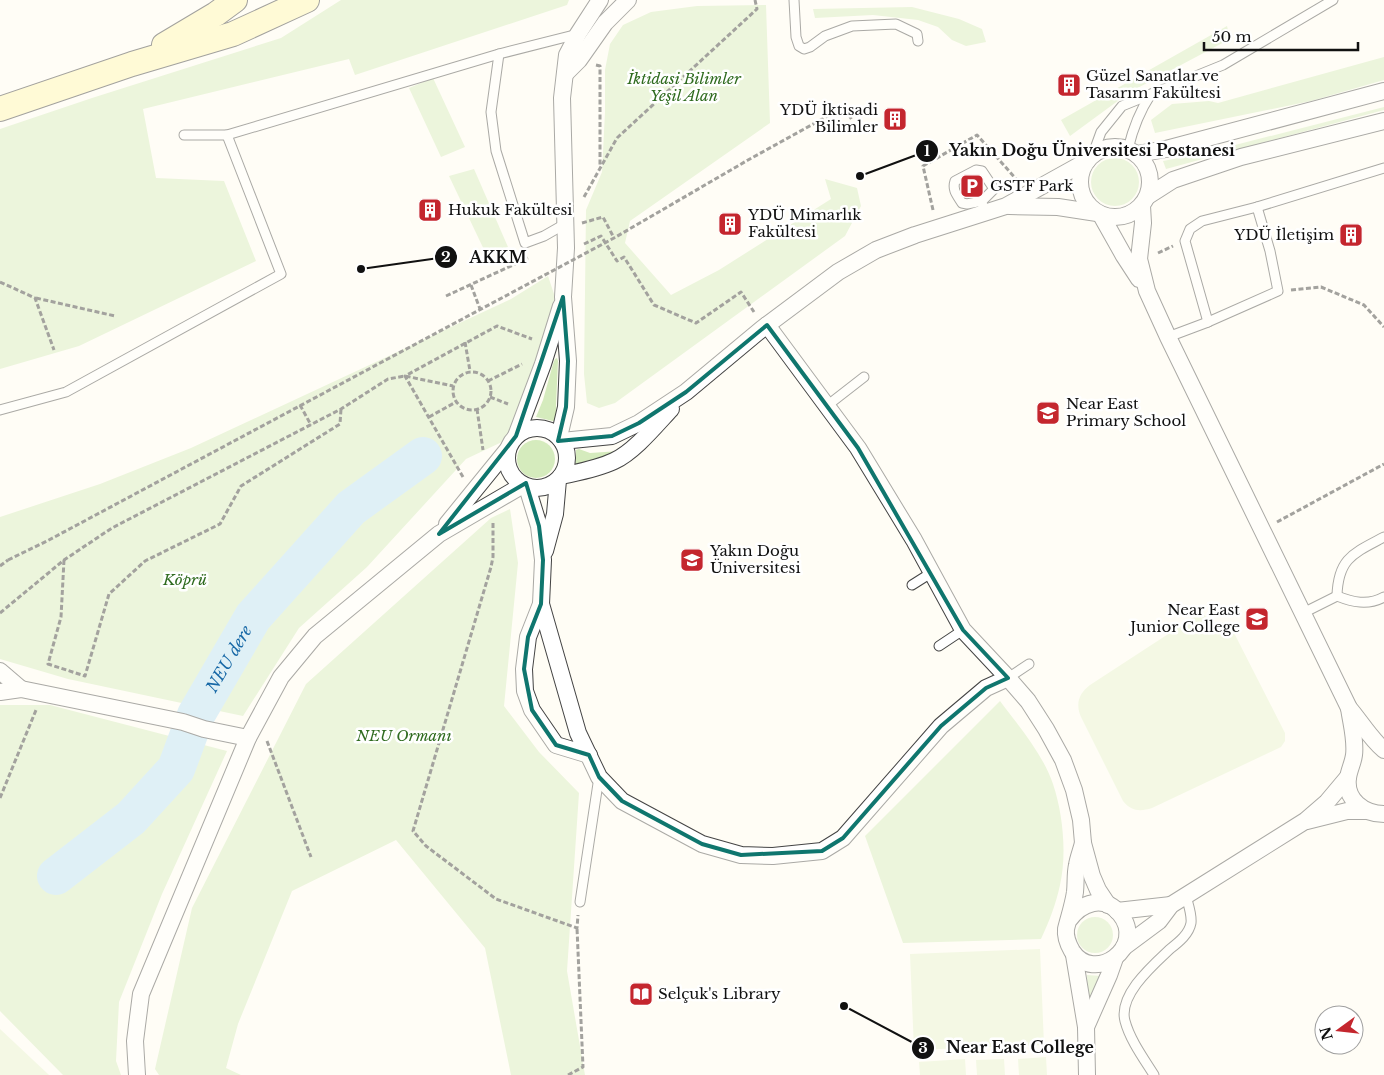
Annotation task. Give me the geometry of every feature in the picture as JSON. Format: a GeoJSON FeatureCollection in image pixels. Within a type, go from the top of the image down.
{"type":"FeatureCollection","features":[{"type":"Feature","properties":{"kind":"main road"},"geometry":{"type":"LineString","coordinates":[[132,64],[216,14],[235,0]]}},
{"type":"Feature","properties":{"kind":"main road"},"geometry":{"type":"LineString","coordinates":[[0,109],[132,64],[233,34],[306,0]]}},
{"type":"Feature","properties":{"kind":"street"},"geometry":{"type":"LineString","coordinates":[[560,439],[566,407],[568,361],[564,297],[566,248],[562,98],[567,55],[600,0]]}},
{"type":"Feature","properties":{"kind":"street"},"geometry":{"type":"LineString","coordinates":[[565,74],[579,60],[605,23],[628,0]]}},
{"type":"Feature","properties":{"kind":"street"},"geometry":{"type":"LineString","coordinates":[[1133,151],[1195,142],[1384,91]]}},
{"type":"Feature","properties":{"kind":"street"},"geometry":{"type":"LineString","coordinates":[[560,439],[612,436],[639,423],[686,392],[765,326],[838,272],[876,250],[983,207],[1058,207],[1111,218],[1123,217],[1133,213],[1145,201],[1173,180],[1240,157],[1384,121]]}},
{"type":"Feature","properties":{"kind":"street"},"geometry":{"type":"LineString","coordinates":[[1006,206],[1110,147],[1120,146],[1133,151],[1145,162],[1151,184],[1145,201],[1139,260],[1147,291]]}},
{"type":"Feature","properties":{"kind":"street"},"geometry":{"type":"LineString","coordinates":[[1090,157],[1079,183],[1087,205],[1099,214],[1147,291],[1261,530],[1349,708],[1360,720],[1370,736],[1384,750]]}},
{"type":"Feature","properties":{"kind":"street"},"geometry":{"type":"LineString","coordinates":[[564,297],[507,460],[509,470],[515,479],[525,486],[543,488],[559,478],[615,461],[645,438],[686,392]]}},
{"type":"Feature","properties":{"kind":"street"},"geometry":{"type":"LineString","coordinates":[[765,326],[828,406],[884,488],[963,630],[1028,701],[1063,760],[1074,790],[1081,820],[1083,843],[1092,876],[1098,890],[1123,918],[1127,928],[1127,938],[1086,1027]]}},
{"type":"Feature","properties":{"kind":"street"},"geometry":{"type":"LineString","coordinates":[[440,534],[512,443],[524,431],[542,428],[560,439],[566,449],[567,458],[566,467],[559,478],[555,514],[543,560]]}},
{"type":"Feature","properties":{"kind":"street"},"geometry":{"type":"LineString","coordinates":[[138,1075],[135,1041],[141,994],[248,738],[281,677],[315,636],[440,534],[489,504],[525,486]]}},
{"type":"Feature","properties":{"kind":"street"},"geometry":{"type":"LineString","coordinates":[[525,486],[539,526],[543,560],[541,604],[578,733],[599,777],[622,801],[702,844],[740,855],[773,856],[822,851],[842,838],[941,726],[986,688],[1008,678]]}},
{"type":"Feature","properties":{"kind":"street"},"geometry":{"type":"LineString","coordinates":[[541,604],[528,636],[524,668],[525,691],[532,710],[556,745],[589,755]]}},
{"type":"Feature","properties":{"kind":"street"},"geometry":{"type":"LineString","coordinates":[[0,671],[21,689]]}},
{"type":"Feature","properties":{"kind":"street"},"geometry":{"type":"LineString","coordinates":[[0,692],[21,689],[183,722],[204,729],[248,738]]}},
{"type":"Feature","properties":{"kind":"street"},"geometry":{"type":"LineString","coordinates":[[1349,708],[1354,754],[1348,787],[1351,796],[1357,804],[1377,814]]}},
{"type":"Feature","properties":{"kind":"street"},"geometry":{"type":"LineString","coordinates":[[1074,955],[1089,964],[1107,962],[1158,921],[1171,905],[1305,821],[1326,802],[1358,759],[1366,754],[1384,750]]}},
{"type":"Feature","properties":{"kind":"street"},"geometry":{"type":"LineString","coordinates":[[1305,821],[1347,810],[1377,814]]}},
{"type":"Feature","properties":{"kind":"street"},"geometry":{"type":"LineString","coordinates":[[1083,843],[1077,865],[1075,892],[1066,932],[1068,944],[1074,955],[1086,1027],[1087,1075]]}},
{"type":"Feature","properties":{"kind":"street"},"geometry":{"type":"LineString","coordinates":[[1068,920],[1086,904],[1097,903],[1113,908],[1171,905]]}},
{"type":"Feature","properties":{"kind":"lane"},"geometry":{"type":"LineString","coordinates":[[794,0],[796,38],[799,46],[804,49],[825,36],[852,26],[896,24],[917,34],[918,41]]}},
{"type":"Feature","properties":{"kind":"lane"},"geometry":{"type":"LineString","coordinates":[[1090,157],[1101,132],[1122,106],[1223,65],[1333,0]]}},
{"type":"Feature","properties":{"kind":"lane"},"geometry":{"type":"LineString","coordinates":[[184,136],[227,135],[499,54],[578,34]]}},
{"type":"Feature","properties":{"kind":"lane"},"geometry":{"type":"LineString","coordinates":[[499,54],[491,112],[496,151],[525,243],[544,236],[565,224]]}},
{"type":"Feature","properties":{"kind":"lane"},"geometry":{"type":"LineString","coordinates":[[1133,151],[1133,126],[1151,93]]}},
{"type":"Feature","properties":{"kind":"lane"},"geometry":{"type":"LineString","coordinates":[[0,410],[66,392],[281,274],[227,135]]}},
{"type":"Feature","properties":{"kind":"lane"},"geometry":{"type":"LineString","coordinates":[[1208,322],[1185,241],[1190,229],[1202,221],[1257,207],[1384,168]]}},
{"type":"Feature","properties":{"kind":"lane"},"geometry":{"type":"LineString","coordinates":[[976,170],[982,171],[994,189],[983,207],[962,203],[954,191],[955,181],[976,170]]}},
{"type":"Feature","properties":{"kind":"lane"},"geometry":{"type":"LineString","coordinates":[[1168,337],[1208,322],[1278,291],[1270,251],[1257,207]]}},
{"type":"Feature","properties":{"kind":"lane"},"geometry":{"type":"LineString","coordinates":[[828,406],[864,376]]}},
{"type":"Feature","properties":{"kind":"lane"},"geometry":{"type":"LineString","coordinates":[[1337,596],[1340,572],[1347,560],[1357,551],[1384,537]]}},
{"type":"Feature","properties":{"kind":"lane"},"geometry":{"type":"LineString","coordinates":[[912,585],[932,573]]}},
{"type":"Feature","properties":{"kind":"lane"},"geometry":{"type":"LineString","coordinates":[[1303,613],[1337,596]]}},
{"type":"Feature","properties":{"kind":"lane"},"geometry":{"type":"LineString","coordinates":[[1337,596],[1346,600],[1366,603],[1377,601],[1384,597]]}},
{"type":"Feature","properties":{"kind":"lane"},"geometry":{"type":"LineString","coordinates":[[940,646],[963,630]]}},
{"type":"Feature","properties":{"kind":"lane"},"geometry":{"type":"LineString","coordinates":[[1008,678],[1029,664]]}},
{"type":"Feature","properties":{"kind":"lane"},"geometry":{"type":"LineString","coordinates":[[580,902],[599,777]]}},
{"type":"Feature","properties":{"kind":"lane"},"geometry":{"type":"LineString","coordinates":[[1154,1075],[1132,1038],[1124,1020],[1124,1006],[1140,980],[1185,936],[1191,923],[1186,896]]}},
{"type":"Feature","properties":{"kind":"path"},"geometry":{"type":"LineString","coordinates":[[580,204],[617,138],[757,9],[755,0]]}},
{"type":"Feature","properties":{"kind":"path"},"geometry":{"type":"LineString","coordinates":[[579,60],[600,66],[600,166]]}},
{"type":"Feature","properties":{"kind":"path"},"geometry":{"type":"LineString","coordinates":[[0,566],[8,560],[56,537],[614,238],[844,107],[852,120]]}},
{"type":"Feature","properties":{"kind":"path"},"geometry":{"type":"LineString","coordinates":[[581,217],[582,224],[603,218],[614,238]]}},
{"type":"Feature","properties":{"kind":"path"},"geometry":{"type":"LineString","coordinates":[[579,247],[601,236],[617,261],[624,257],[654,306],[696,323],[741,292],[765,326]]}},
{"type":"Feature","properties":{"kind":"path"},"geometry":{"type":"LineString","coordinates":[[1139,260],[1147,259],[1185,241]]}},
{"type":"Feature","properties":{"kind":"path"},"geometry":{"type":"LineString","coordinates":[[446,296],[532,257]]}},
{"type":"Feature","properties":{"kind":"path"},"geometry":{"type":"LineString","coordinates":[[0,282],[35,298],[115,316]]}},
{"type":"Feature","properties":{"kind":"path"},"geometry":{"type":"LineString","coordinates":[[471,285],[480,309]]}},
{"type":"Feature","properties":{"kind":"path"},"geometry":{"type":"LineString","coordinates":[[1278,291],[1321,287],[1364,305],[1384,327]]}},
{"type":"Feature","properties":{"kind":"path"},"geometry":{"type":"LineString","coordinates":[[35,298],[54,350]]}},
{"type":"Feature","properties":{"kind":"path"},"geometry":{"type":"LineString","coordinates":[[0,613],[64,560],[112,528],[310,425],[388,379],[405,376],[497,326],[533,339]]}},
{"type":"Feature","properties":{"kind":"path"},"geometry":{"type":"LineString","coordinates":[[465,342],[470,371]]}},
{"type":"Feature","properties":{"kind":"path"},"geometry":{"type":"LineString","coordinates":[[488,381],[529,361]]}},
{"type":"Feature","properties":{"kind":"path"},"geometry":{"type":"LineString","coordinates":[[470,371],[481,374],[488,381],[491,389],[490,398],[485,405],[477,409],[465,409],[456,402],[453,394],[453,386],[457,379],[470,371]]}},
{"type":"Feature","properties":{"kind":"path"},"geometry":{"type":"LineString","coordinates":[[405,376],[453,386]]}},
{"type":"Feature","properties":{"kind":"path"},"geometry":{"type":"LineString","coordinates":[[405,376],[465,482]]}},
{"type":"Feature","properties":{"kind":"path"},"geometry":{"type":"LineString","coordinates":[[490,398],[516,406]]}},
{"type":"Feature","properties":{"kind":"path"},"geometry":{"type":"LineString","coordinates":[[429,417],[456,402]]}},
{"type":"Feature","properties":{"kind":"path"},"geometry":{"type":"LineString","coordinates":[[300,405],[310,425]]}},
{"type":"Feature","properties":{"kind":"path"},"geometry":{"type":"LineString","coordinates":[[64,560],[61,617],[48,664],[85,676],[109,594],[145,561],[220,524],[241,486],[340,424],[341,408]]}},
{"type":"Feature","properties":{"kind":"path"},"geometry":{"type":"LineString","coordinates":[[477,409],[484,455]]}},
{"type":"Feature","properties":{"kind":"path"},"geometry":{"type":"LineString","coordinates":[[1261,530],[1384,464]]}},
{"type":"Feature","properties":{"kind":"path"},"geometry":{"type":"LineString","coordinates":[[489,504],[494,514],[493,557],[413,831],[426,846],[496,899],[577,928]]}},
{"type":"Feature","properties":{"kind":"path"},"geometry":{"type":"LineString","coordinates":[[0,798],[38,703]]}},
{"type":"Feature","properties":{"kind":"path"},"geometry":{"type":"LineString","coordinates":[[268,741],[311,857]]}},
{"type":"Feature","properties":{"kind":"path"},"geometry":{"type":"LineString","coordinates":[[568,1075],[582,1067],[577,928],[580,902]]}},
{"type":"Feature","properties":{"kind":"highlighted area"},"geometry":{"type":"Polygon","coordinates":[[[563,297],[568,361],[566,407],[558,441],[612,436],[639,423],[686,392],[767,325],[858,448],[963,630],[1008,678],[986,688],[941,726],[843,838],[822,851],[741,855],[702,844],[622,801],[599,777],[589,755],[556,745],[532,710],[524,669],[528,637],[541,604],[543,560],[539,526],[526,483],[439,534],[516,436],[563,297]]]}},
{"type":"Feature","properties":{"kind":"green space"},"geometry":{"type":"Polygon","coordinates":[[[341,0],[569,0],[567,5],[355,75],[349,59],[143,109],[156,178],[224,181],[256,261],[79,346],[0,369],[0,129],[281,38],[341,0]]]}},
{"type":"Feature","properties":{"kind":"green space","name":"İktidasi Bilimler Yeşil Alan"},"geometry":{"type":"Polygon","coordinates":[[[766,5],[770,123],[630,221],[625,243],[671,295],[719,270],[831,199],[825,179],[857,188],[861,206],[845,236],[615,403],[599,408],[587,403],[584,374],[586,210],[602,172],[605,70],[610,44],[623,25],[651,12],[697,6],[766,5]]]}},
{"type":"Feature","properties":{"kind":"green space"},"geometry":{"type":"Polygon","coordinates":[[[912,7],[959,19],[982,29],[986,42],[966,46],[952,40],[938,27],[918,20],[873,15],[815,18],[813,9],[912,7]]]}},
{"type":"Feature","properties":{"kind":"green space"},"geometry":{"type":"Polygon","coordinates":[[[1227,26],[1230,39],[1130,92],[1070,136],[1061,120],[1227,26]]]}},
{"type":"Feature","properties":{"kind":"green space"},"geometry":{"type":"Polygon","coordinates":[[[1384,57],[1384,80],[1311,101],[1155,133],[1151,120],[1172,104],[1209,101],[1218,103],[1384,57]]]}},
{"type":"Feature","properties":{"kind":"green space"},"geometry":{"type":"Polygon","coordinates":[[[433,78],[465,147],[441,157],[409,88],[433,78]]]}},
{"type":"Feature","properties":{"kind":"green space"},"geometry":{"type":"Polygon","coordinates":[[[1384,107],[1384,110],[1166,169],[1163,161],[1204,153],[1384,107]]]}},
{"type":"Feature","properties":{"kind":"green space"},"geometry":{"type":"Polygon","coordinates":[[[1110,158],[1120,158],[1132,165],[1139,177],[1139,187],[1132,199],[1120,206],[1110,206],[1102,202],[1095,195],[1091,187],[1091,177],[1095,169],[1102,162],[1110,158]]]}},
{"type":"Feature","properties":{"kind":"green space"},"geometry":{"type":"Polygon","coordinates":[[[474,169],[508,247],[487,256],[449,176],[474,169]]]}},
{"type":"Feature","properties":{"kind":"green space","name":"Köprü"},"geometry":{"type":"Polygon","coordinates":[[[548,276],[556,300],[512,431],[504,441],[466,459],[367,567],[299,628],[243,716],[68,679],[0,659],[0,517],[100,484],[191,448],[511,299],[548,276]]]}},
{"type":"Feature","properties":{"kind":"green space"},"geometry":{"type":"Polygon","coordinates":[[[557,358],[557,422],[536,417],[553,364],[557,358]]]}},
{"type":"Feature","properties":{"kind":"green space"},"geometry":{"type":"Polygon","coordinates":[[[536,440],[543,441],[549,446],[554,452],[554,466],[549,472],[543,477],[536,478],[529,477],[523,472],[518,466],[517,459],[518,452],[523,446],[529,441],[536,440]]]}},
{"type":"Feature","properties":{"kind":"green space"},"geometry":{"type":"Polygon","coordinates":[[[579,449],[590,453],[620,451],[575,468],[576,450],[579,449]]]}},
{"type":"Feature","properties":{"kind":"green space","name":"NEU Ormanı"},"geometry":{"type":"Polygon","coordinates":[[[510,509],[518,563],[504,706],[539,752],[579,793],[567,971],[585,1075],[511,1075],[485,948],[396,840],[292,891],[238,1024],[226,1068],[241,1075],[159,1075],[155,1069],[192,908],[306,684],[491,518],[510,509]]]}},
{"type":"Feature","properties":{"kind":"green space"},"geometry":{"type":"Polygon","coordinates":[[[1202,612],[1211,623],[1223,622],[1231,627],[1285,733],[1285,741],[1281,747],[1152,808],[1144,810],[1133,809],[1123,801],[1082,719],[1078,704],[1080,696],[1090,685],[1202,612]]]}},
{"type":"Feature","properties":{"kind":"green space"},"geometry":{"type":"Polygon","coordinates":[[[1000,701],[1030,740],[1043,762],[1053,784],[1059,808],[1063,834],[1062,873],[1054,906],[1041,939],[903,943],[865,836],[1000,701]]]}},
{"type":"Feature","properties":{"kind":"green space"},"geometry":{"type":"Polygon","coordinates":[[[0,705],[50,705],[227,751],[162,894],[119,1002],[116,1061],[121,1075],[63,1075],[0,1011],[0,705]]]}},
{"type":"Feature","properties":{"kind":"green space"},"geometry":{"type":"Polygon","coordinates":[[[1095,917],[1102,918],[1108,922],[1112,928],[1112,942],[1108,948],[1102,952],[1095,953],[1088,952],[1082,948],[1078,942],[1077,935],[1078,928],[1082,922],[1088,918],[1095,917]]]}},
{"type":"Feature","properties":{"kind":"green space"},"geometry":{"type":"Polygon","coordinates":[[[1040,949],[1044,1045],[914,1050],[910,954],[1040,949]]]}},
{"type":"Feature","properties":{"kind":"green space"},"geometry":{"type":"Polygon","coordinates":[[[1087,975],[1101,976],[1088,1008],[1087,975]]]}},
{"type":"Feature","properties":{"kind":"green space"},"geometry":{"type":"Polygon","coordinates":[[[0,1029],[49,1075],[0,1075],[0,1029]]]}},
{"type":"Feature","properties":{"kind":"green space"},"geometry":{"type":"Polygon","coordinates":[[[1046,1057],[1047,1075],[1019,1075],[1018,1059],[1046,1057]]]}},
{"type":"Feature","properties":{"kind":"green space"},"geometry":{"type":"Polygon","coordinates":[[[965,1059],[966,1075],[920,1075],[919,1062],[965,1059]]]}},
{"type":"Feature","properties":{"kind":"green space"},"geometry":{"type":"Polygon","coordinates":[[[1004,1059],[1005,1075],[977,1075],[976,1060],[1004,1059]]]}},
{"type":"Feature","properties":{"kind":"waterway","name":"NEU dere"},"geometry":{"type":"LineString","coordinates":[[56,876],[131,818],[176,769],[196,715],[253,617],[351,508],[423,456]]}},
{"type":"Feature","properties":{"kind":"place","name":"Güzel Sanatlar ve Tasarım Fakültesi"},"geometry":{"type":"Point","coordinates":[1069,85]}},
{"type":"Feature","properties":{"kind":"place","name":"YDÜ İktisadi Bilimler"},"geometry":{"type":"Point","coordinates":[895,119]}},
{"type":"Feature","properties":{"kind":"place","name":"Yakın Doğu Üniversitesi Postanesi"},"geometry":{"type":"Point","coordinates":[860,176]}},
{"type":"Feature","properties":{"kind":"place","name":"GSTF Park"},"geometry":{"type":"Point","coordinates":[972,186]}},
{"type":"Feature","properties":{"kind":"place","name":"Hukuk Fakültesi"},"geometry":{"type":"Point","coordinates":[430,210]}},
{"type":"Feature","properties":{"kind":"place","name":"YDÜ Mimarlık Fakültesi"},"geometry":{"type":"Point","coordinates":[730,224]}},
{"type":"Feature","properties":{"kind":"place","name":"YDÜ İletişim"},"geometry":{"type":"Point","coordinates":[1351,235]}},
{"type":"Feature","properties":{"kind":"place","name":"AKKM"},"geometry":{"type":"Point","coordinates":[361,269]}},
{"type":"Feature","properties":{"kind":"place","name":"Near East Primary School"},"geometry":{"type":"Point","coordinates":[1048,413]}},
{"type":"Feature","properties":{"kind":"place","name":"Yakın Doğu Üniversitesi"},"geometry":{"type":"Point","coordinates":[692,560]}},
{"type":"Feature","properties":{"kind":"place","name":"Near East Junior College"},"geometry":{"type":"Point","coordinates":[1257,619]}},
{"type":"Feature","properties":{"kind":"place","name":"Selçuk's Library"},"geometry":{"type":"Point","coordinates":[641,994]}},
{"type":"Feature","properties":{"kind":"place","name":"Near East College"},"geometry":{"type":"Point","coordinates":[844,1006]}}]}
